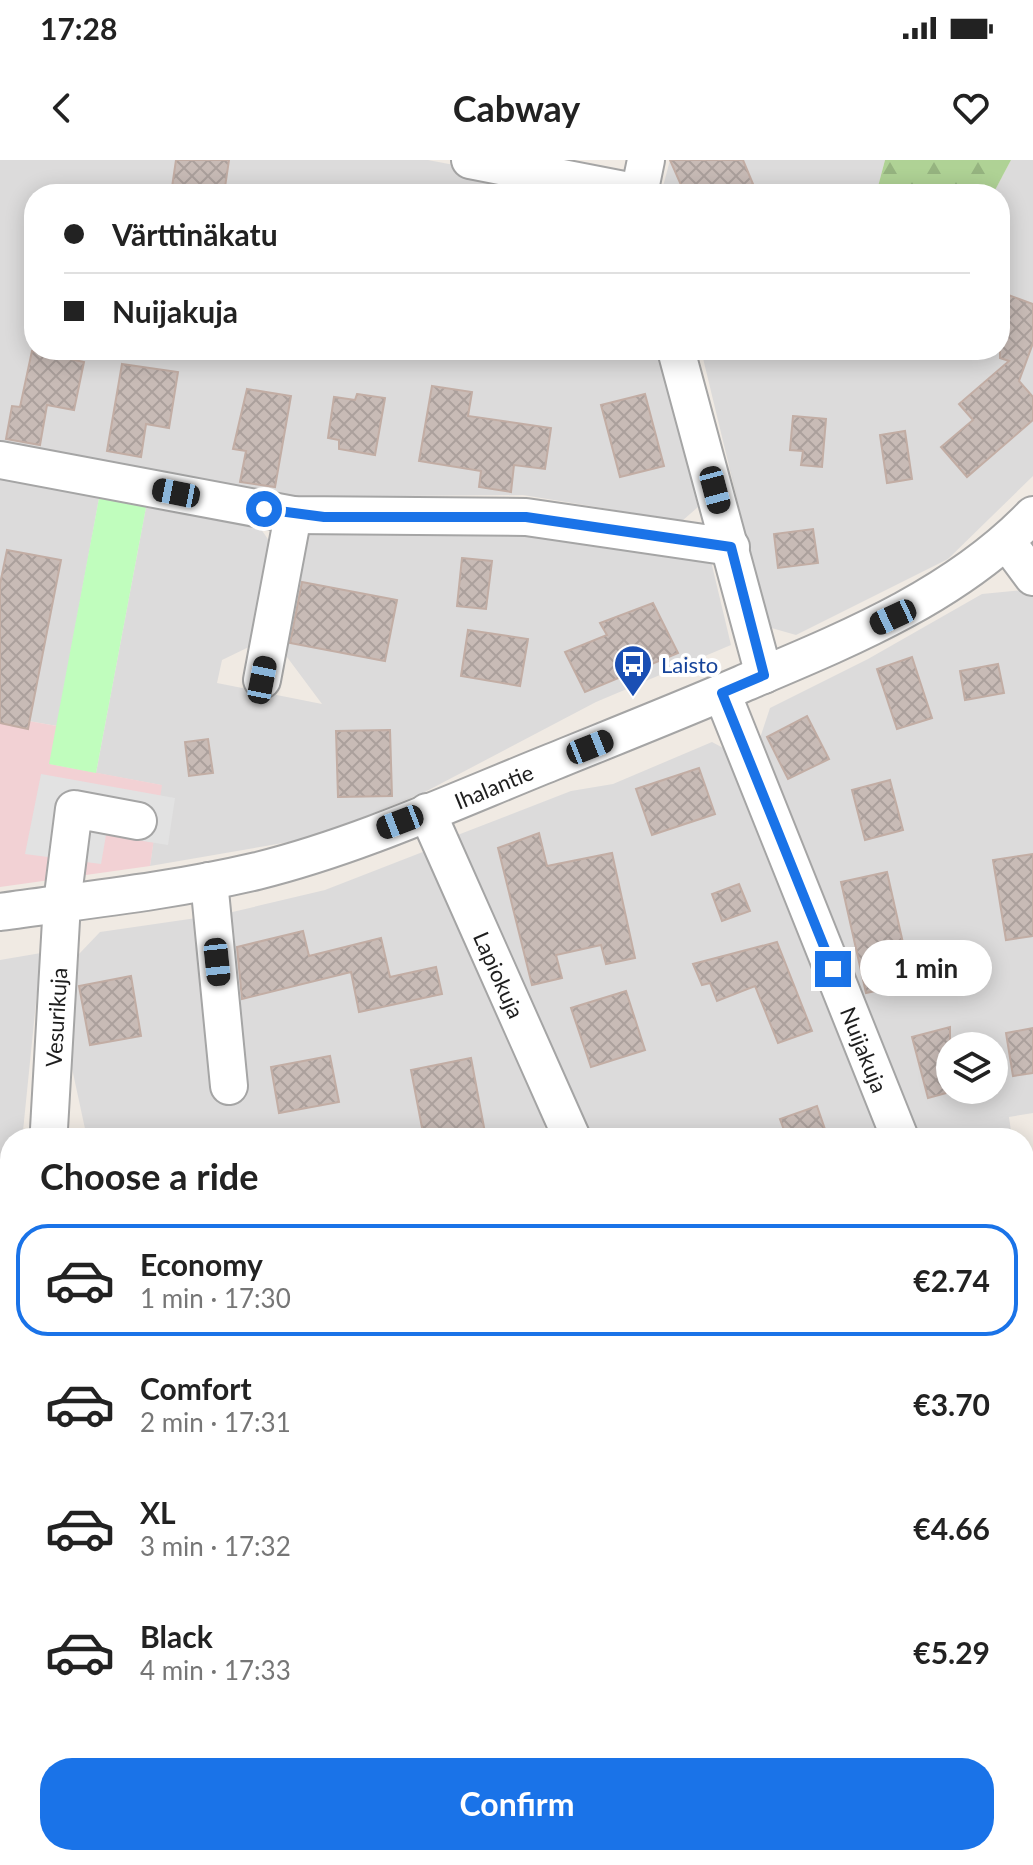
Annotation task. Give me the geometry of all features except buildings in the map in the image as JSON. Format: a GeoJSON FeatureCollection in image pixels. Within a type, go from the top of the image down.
{"type":"FeatureCollection","features":[{"type":"Feature","properties":{"kind":"street"},"geometry":{"type":"LineString","coordinates":[[470,160],[642,182]]}},
{"type":"Feature","properties":{"kind":"street"},"geometry":{"type":"LineString","coordinates":[[679,360],[764,675]]}},
{"type":"Feature","properties":{"kind":"street"},"geometry":{"type":"LineString","coordinates":[[0,460],[293,515],[526,517],[731,547]]}},
{"type":"Feature","properties":{"kind":"street"},"geometry":{"type":"LineString","coordinates":[[262,680],[293,515]]}},
{"type":"Feature","properties":{"kind":"street","name":"Ihalantie"},"geometry":{"type":"LineString","coordinates":[[0,912],[209,881],[319,853],[427,812],[722,693],[893,617],[946,586],[1007,542],[1033,515]]}},
{"type":"Feature","properties":{"kind":"street"},"geometry":{"type":"LineString","coordinates":[[1007,542],[1033,577]]}},
{"type":"Feature","properties":{"kind":"street","name":"Nuijakuja"},"geometry":{"type":"LineString","coordinates":[[722,693],[896,1128]]}},
{"type":"Feature","properties":{"kind":"street","name":"Vesurikuja"},"geometry":{"type":"LineString","coordinates":[[49,1128],[62,903],[74,809],[138,821]]}},
{"type":"Feature","properties":{"kind":"street","name":"Lapiokuja"},"geometry":{"type":"LineString","coordinates":[[427,812],[564,1128]]}},
{"type":"Feature","properties":{"kind":"street"},"geometry":{"type":"LineString","coordinates":[[209,881],[229,1086]]}},
{"type":"Feature","properties":{"kind":"shaded area"},"geometry":{"type":"Polygon","coordinates":[[[0,160],[428,160],[552,184],[24,184],[24,360],[662,360],[698,507],[682,521],[523,495],[296,497],[0,442],[0,160]]]}},
{"type":"Feature","properties":{"kind":"shaded area"},"geometry":{"type":"Polygon","coordinates":[[[670,160],[885,160],[879,184],[664,184],[670,160]]]}},
{"type":"Feature","properties":{"kind":"shaded area"},"geometry":{"type":"Polygon","coordinates":[[[1011,160],[1033,160],[1033,476],[948,559],[796,635],[768,627],[703,360],[1010,360],[1010,184],[998,184],[1011,160]]]}},
{"type":"Feature","properties":{"kind":"shaded area"},"geometry":{"type":"Polygon","coordinates":[[[0,474],[100,493],[57,726],[0,716],[0,474]]]}},
{"type":"Feature","properties":{"kind":"shaded area"},"geometry":{"type":"Polygon","coordinates":[[[147,502],[256,522],[272,545],[253,645],[222,660],[217,683],[322,704],[284,653],[307,529],[520,526],[710,557],[731,645],[596,702],[423,793],[312,838],[150,866],[161,785],[96,773],[147,502]]]}},
{"type":"Feature","properties":{"kind":"shaded area"},"geometry":{"type":"Polygon","coordinates":[[[1033,589],[1033,1113],[1009,1117],[1011,1128],[914,1128],[760,738],[770,708],[868,659],[982,594],[1033,589]]]}},
{"type":"Feature","properties":{"kind":"shaded area"},"geometry":{"type":"Polygon","coordinates":[[[0,716],[57,726],[50,764],[162,785],[150,866],[0,887],[0,716]]]}},
{"type":"Feature","properties":{"kind":"shaded area"},"geometry":{"type":"Polygon","coordinates":[[[712,742],[738,756],[886,1128],[581,1128],[455,836],[571,791],[613,784],[712,742]]]}},
{"type":"Feature","properties":{"kind":"shaded area"},"geometry":{"type":"Polygon","coordinates":[[[41,774],[175,798],[168,845],[106,835],[101,864],[25,854],[41,774]]]}},
{"type":"Feature","properties":{"kind":"shaded area"},"geometry":{"type":"Polygon","coordinates":[[[433,848],[545,1127],[85,1128],[70,1059],[79,954],[100,932],[224,914],[325,890],[433,848]]]}},
{"type":"Feature","properties":{"kind":"shaded area"},"geometry":{"type":"Polygon","coordinates":[[[41,953],[23,1128],[0,1128],[0,960],[41,953]]]}},
{"type":"Feature","properties":{"kind":"green space"},"geometry":{"type":"Polygon","coordinates":[[[885,160],[1011,160],[998,184],[879,184],[885,160]]]}},
{"type":"Feature","properties":{"kind":"green space"},"geometry":{"type":"Polygon","coordinates":[[[100,493],[147,502],[96,773],[49,764],[100,493]]]}},
{"type":"Feature","properties":{"kind":"place","name":"Laisto"},"geometry":{"type":"Point","coordinates":[633,698]}},
{"type":"Feature","properties":{"kind":"route"},"geometry":{"type":"LineString","coordinates":[[264,509],[324,517],[526,517],[731,547],[764,675],[722,693],[833,969]]}}]}
